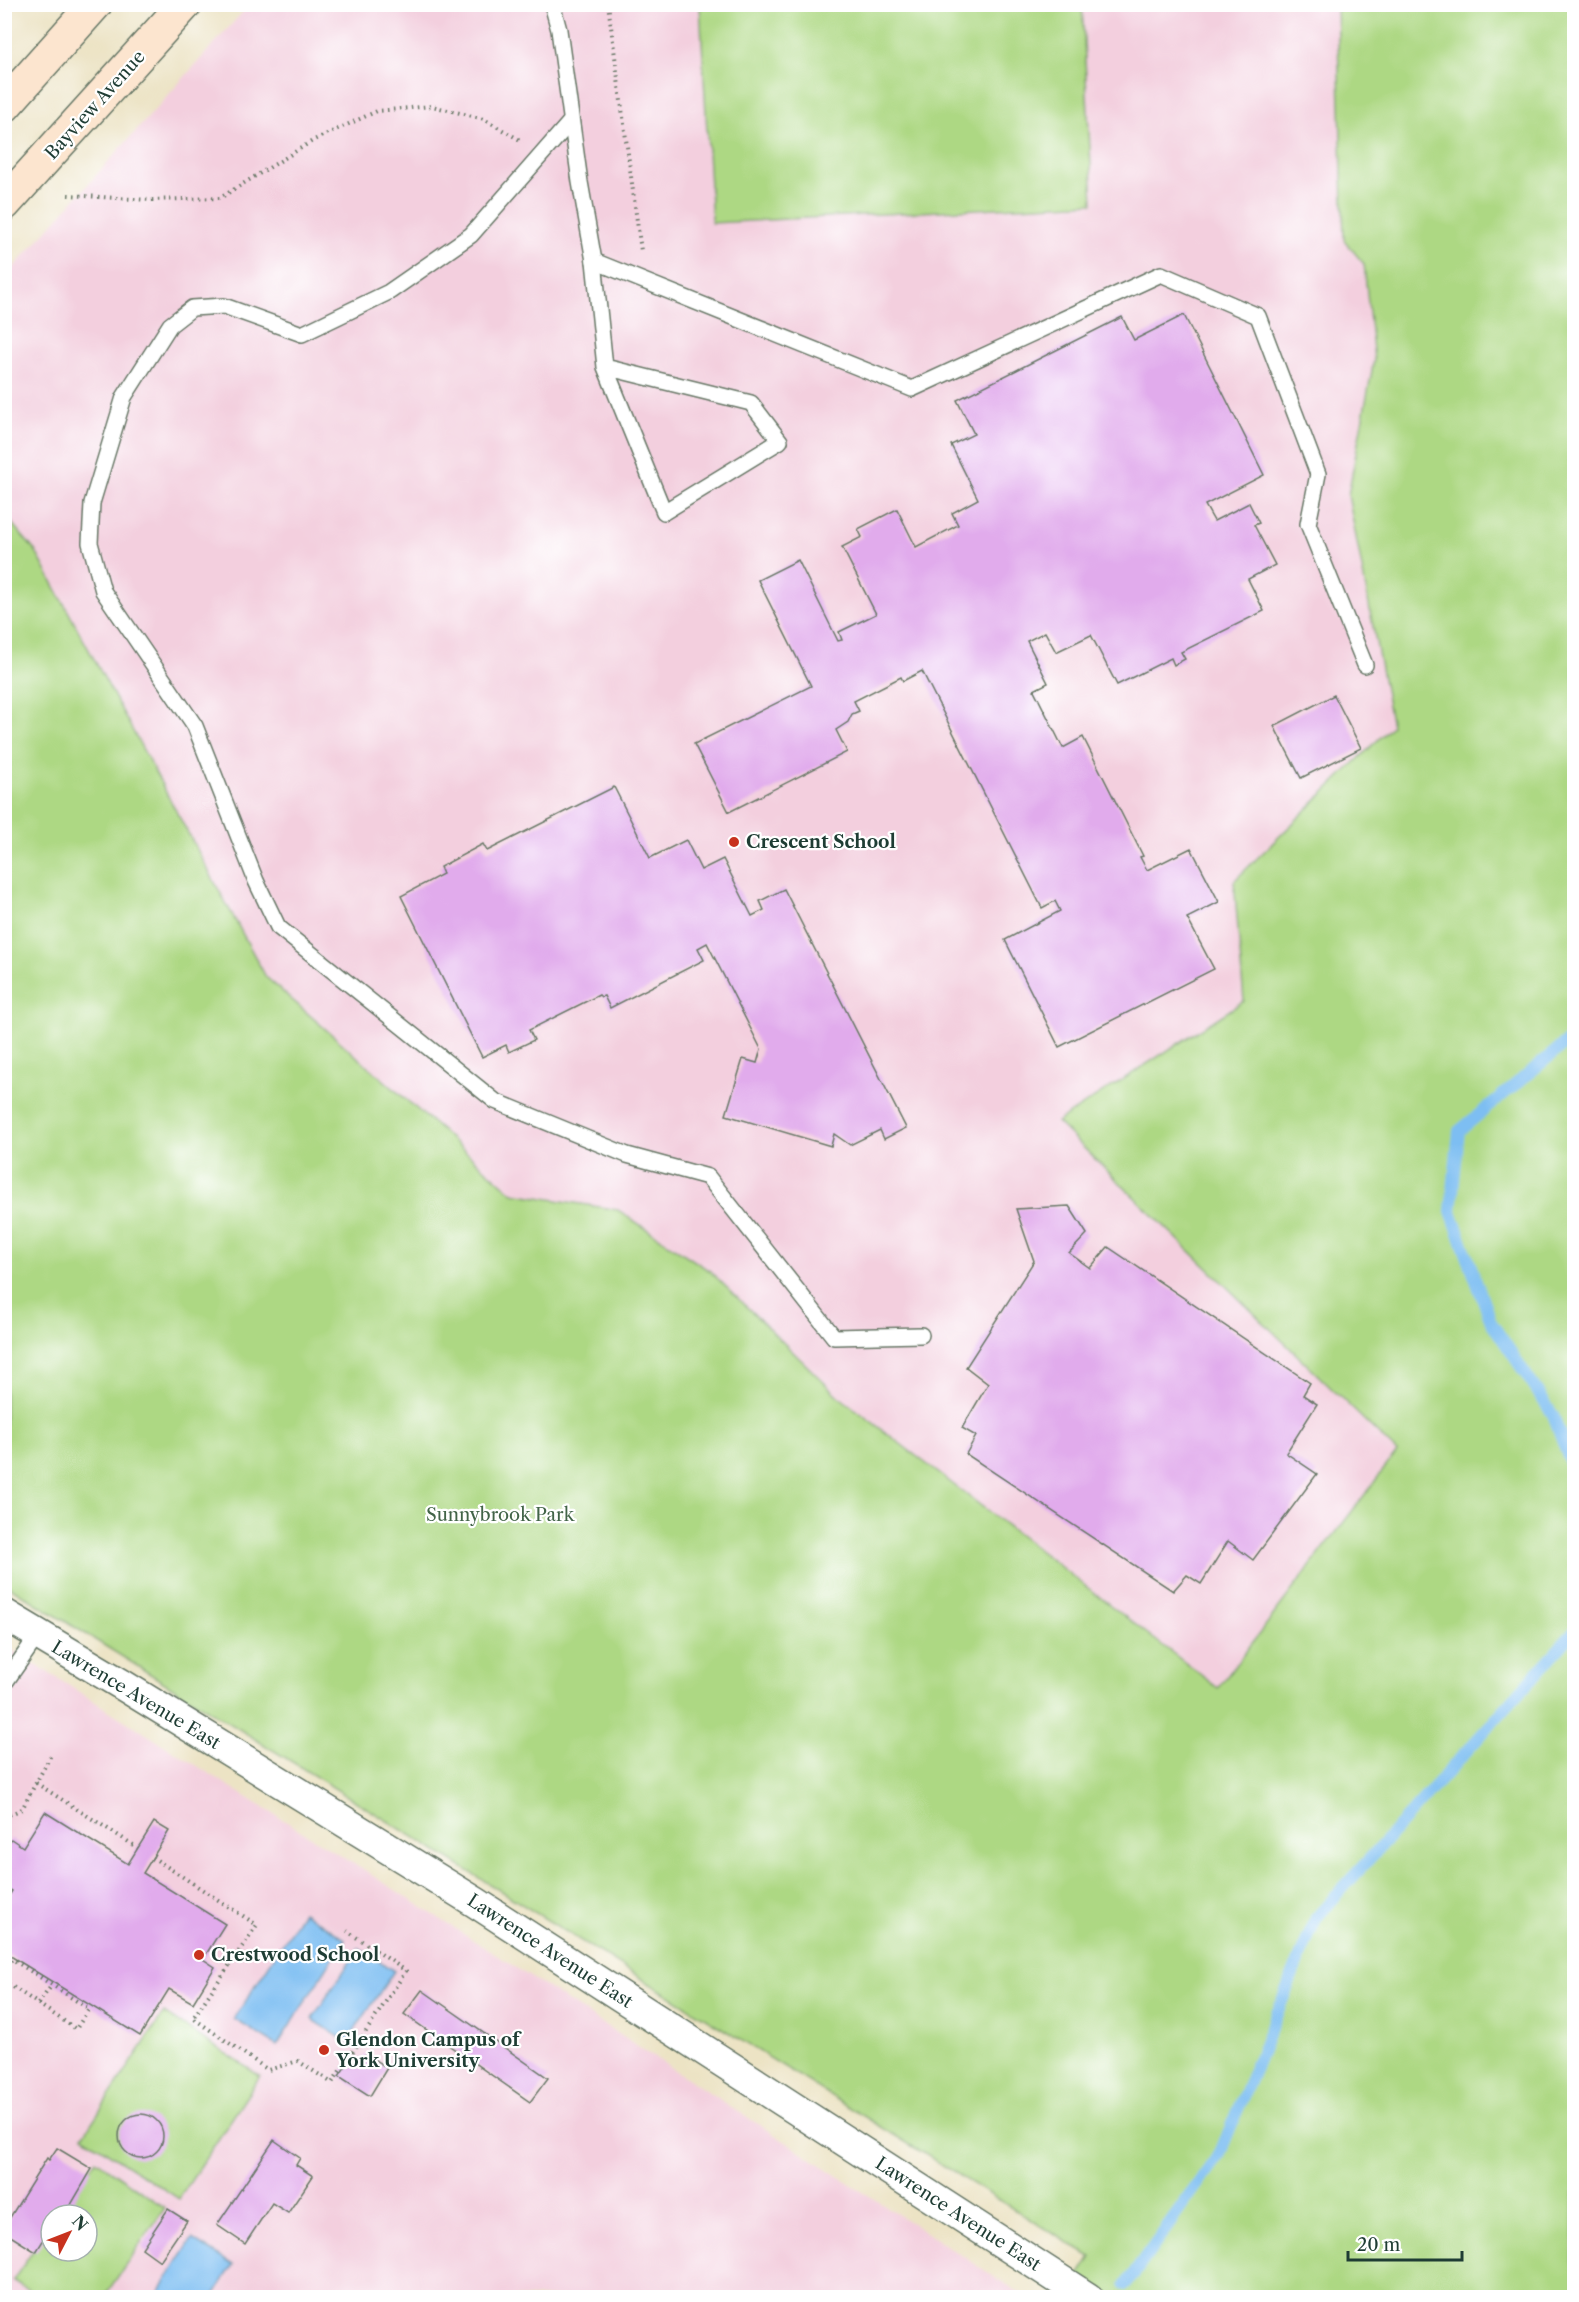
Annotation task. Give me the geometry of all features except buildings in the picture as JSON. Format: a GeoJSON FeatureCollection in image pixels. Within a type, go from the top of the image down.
{"type":"FeatureCollection","features":[{"type":"Feature","properties":{"kind":"main road"},"geometry":{"type":"LineString","coordinates":[[4,106],[95,4]]}},
{"type":"Feature","properties":{"kind":"main road","name":"Bayview Avenue"},"geometry":{"type":"LineString","coordinates":[[4,204],[185,4]]}},
{"type":"Feature","properties":{"kind":"street","name":"Lawrence Avenue East"},"geometry":{"type":"LineString","coordinates":[[4,1614],[475,1902],[1088,2298]]}},
{"type":"Feature","properties":{"kind":"lane"},"geometry":{"type":"LineString","coordinates":[[552,4],[559,30],[594,261],[605,367],[664,512],[780,441],[751,404],[605,367]]}},
{"type":"Feature","properties":{"kind":"lane"},"geometry":{"type":"LineString","coordinates":[[571,121],[471,235],[389,292],[302,334],[224,306],[192,308],[170,325],[124,397],[92,502],[90,543],[103,591],[195,726],[256,881],[278,927],[495,1101],[627,1155],[708,1177],[834,1337],[921,1335]]}},
{"type":"Feature","properties":{"kind":"lane"},"geometry":{"type":"LineString","coordinates":[[594,261],[912,389],[1161,274],[1258,316],[1318,474],[1308,525],[1365,665]]}},
{"type":"Feature","properties":{"kind":"lane"},"geometry":{"type":"LineString","coordinates":[[4,1684],[38,1635]]}},
{"type":"Feature","properties":{"kind":"path"},"geometry":{"type":"LineString","coordinates":[[608,4],[645,282]]}},
{"type":"Feature","properties":{"kind":"path"},"geometry":{"type":"LineString","coordinates":[[68,195],[150,200],[220,198],[314,140],[377,111],[432,106],[483,119],[543,153]]}},
{"type":"Feature","properties":{"kind":"path"},"geometry":{"type":"LineString","coordinates":[[4,1817],[22,1809],[51,1755]]}},
{"type":"Feature","properties":{"kind":"path"},"geometry":{"type":"LineString","coordinates":[[36,1783],[138,1848]]}},
{"type":"Feature","properties":{"kind":"path"},"geometry":{"type":"LineString","coordinates":[[152,1857],[257,1925],[193,2018],[268,2070],[298,2061],[332,2083],[406,1971],[347,1931]]}},
{"type":"Feature","properties":{"kind":"path"},"geometry":{"type":"LineString","coordinates":[[4,1981],[76,2029],[89,2009],[12,1959],[5,1968]]}},
{"type":"Feature","properties":{"kind":"path"},"geometry":{"type":"LineString","coordinates":[[38,2004],[52,1985]]}},
{"type":"Feature","properties":{"kind":"shaded area","name":"Crescent School"},"geometry":{"type":"Polygon","coordinates":[[[249,5],[1337,5],[1344,240],[1364,264],[1374,360],[1348,495],[1392,726],[1234,881],[1244,1001],[1057,1122],[1397,1453],[1218,1688],[837,1395],[710,1271],[618,1210],[513,1193],[266,977],[36,552],[5,514],[5,277],[249,5]]]}},
{"type":"Feature","properties":{"kind":"shaded area","name":"Glendon Campus of York University"},"geometry":{"type":"Polygon","coordinates":[[[4,1645],[389,1886],[1026,2297],[5,2297],[4,1645]]]}},
{"type":"Feature","properties":{"kind":"green space"},"geometry":{"type":"Polygon","coordinates":[[[700,5],[1082,5],[1093,203],[712,223],[700,5]]]}},
{"type":"Feature","properties":{"kind":"green space","name":"Sunnybrook Park"},"geometry":{"type":"Polygon","coordinates":[[[1337,5],[1574,5],[1574,2297],[1065,2297],[1091,2257],[5,1584],[4,514],[36,552],[266,977],[513,1193],[618,1210],[710,1271],[837,1395],[1218,1688],[1397,1452],[1057,1122],[1244,1001],[1234,881],[1392,726],[1348,495],[1374,360],[1364,264],[1344,240],[1337,5]]]}},
{"type":"Feature","properties":{"kind":"green space"},"geometry":{"type":"Polygon","coordinates":[[[164,2013],[260,2076],[179,2199],[83,2136],[164,2013]]]}},
{"type":"Feature","properties":{"kind":"green space"},"geometry":{"type":"Polygon","coordinates":[[[96,2160],[165,2208],[104,2297],[39,2297],[13,2280],[39,2242],[39,2263],[99,2263],[99,2203],[66,2203],[96,2160]]]}},
{"type":"Feature","properties":{"kind":"water"},"geometry":{"type":"Polygon","coordinates":[[[303,1912],[345,1939],[277,2046],[234,2019],[303,1912]]]}},
{"type":"Feature","properties":{"kind":"water"},"geometry":{"type":"Polygon","coordinates":[[[359,1948],[394,1971],[347,2042],[312,2019],[359,1948]]]}},
{"type":"Feature","properties":{"kind":"water"},"geometry":{"type":"Polygon","coordinates":[[[192,2239],[233,2265],[213,2297],[156,2297],[192,2239]]]}},
{"type":"Feature","properties":{"kind":"waterway"},"geometry":{"type":"LineString","coordinates":[[1574,1036],[1459,1131],[1451,1211],[1491,1322],[1553,1415],[1574,1473]]}},
{"type":"Feature","properties":{"kind":"waterway"},"geometry":{"type":"LineString","coordinates":[[1126,2285],[1220,2153],[1316,1918],[1574,1632]]}},
{"type":"Feature","properties":{"kind":"place","name":"Crescent School"},"geometry":{"type":"Point","coordinates":[734,842]}},
{"type":"Feature","properties":{"kind":"place","name":"Crestwood School"},"geometry":{"type":"Point","coordinates":[199,1955]}},
{"type":"Feature","properties":{"kind":"place","name":"Glendon Campus of York University"},"geometry":{"type":"Point","coordinates":[324,2050]}}]}
